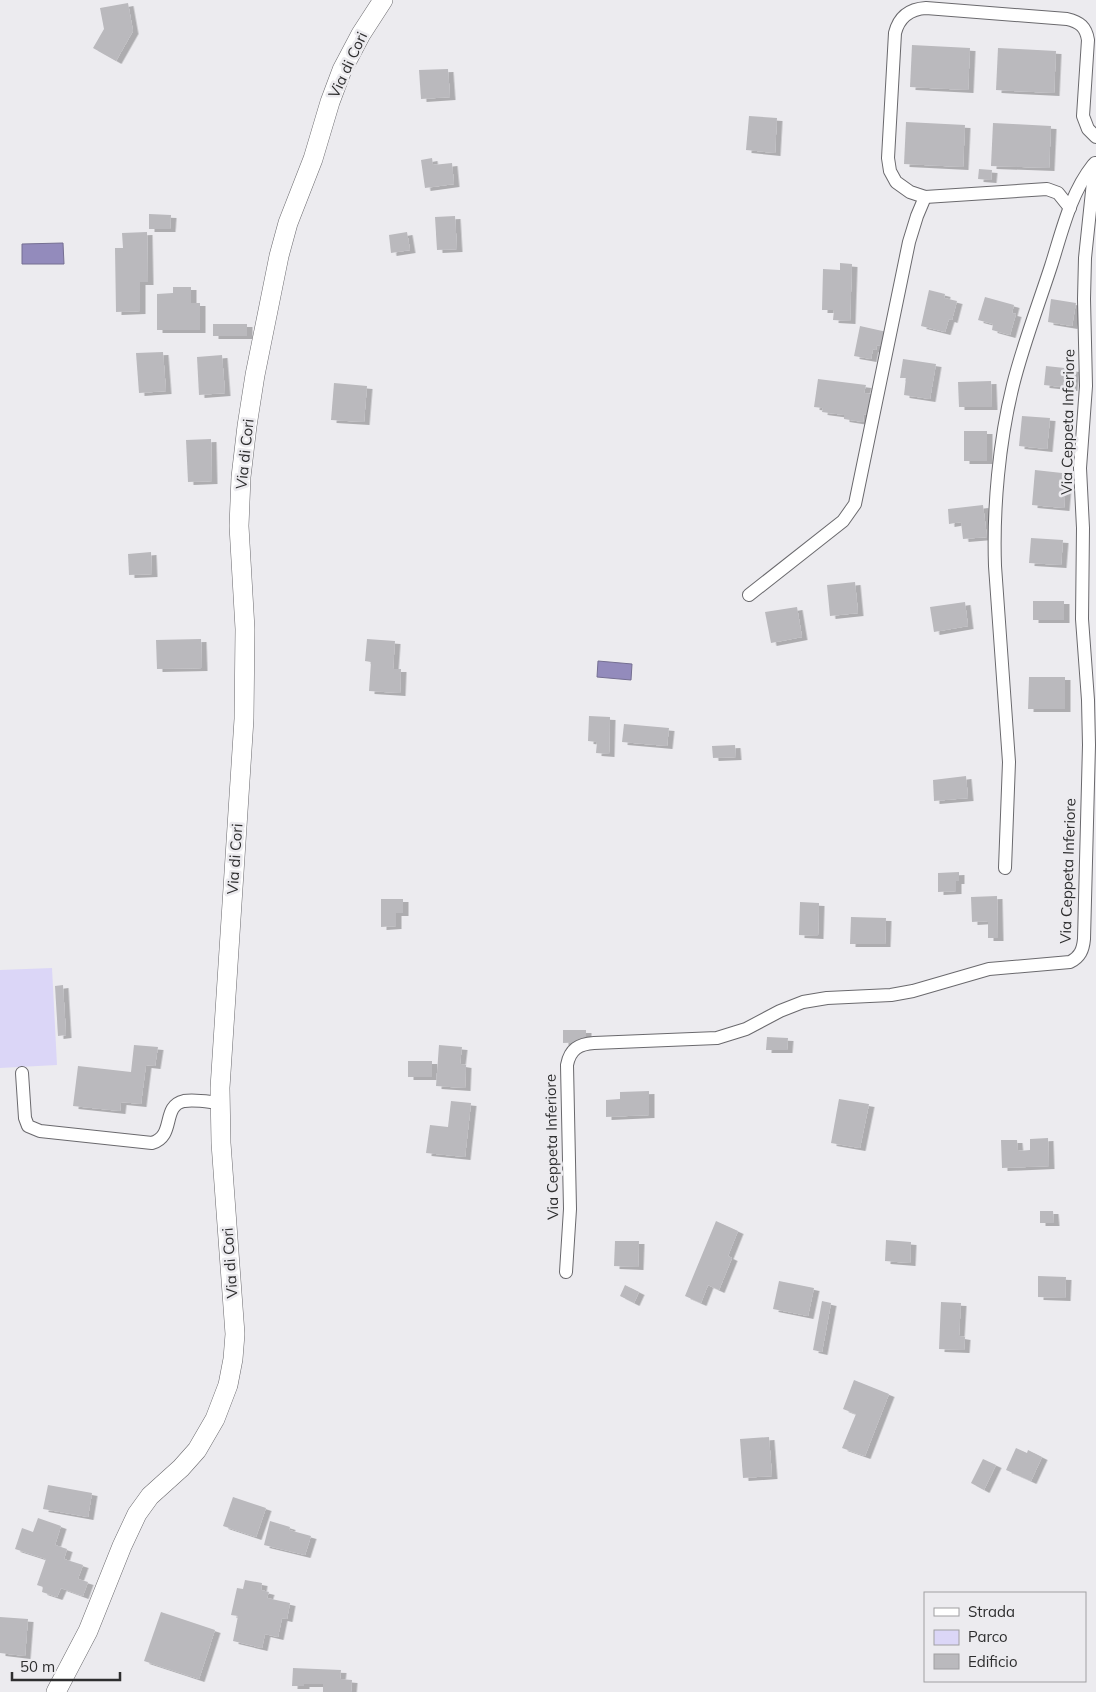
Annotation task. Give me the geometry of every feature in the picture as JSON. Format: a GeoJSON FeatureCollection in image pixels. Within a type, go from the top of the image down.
{"type":"FeatureCollection","features":[{"type":"Feature","properties":{"kind":"main road","name":"Via di Cori"},"geometry":{"type":"LineString","coordinates":[[56,1692],[88,1631],[136,1514],[150,1496],[181,1468],[197,1450],[215,1419],[228,1385],[235,1334],[221,1143],[220,1104],[221,1060],[244,719],[245,654],[239,526],[242,470],[257,364],[288,223],[313,159],[328,107],[345,63],[360,34],[383,0]]}},
{"type":"Feature","properties":{"kind":"street"},"geometry":{"type":"LineString","coordinates":[[1070,208],[1058,193],[1047,189],[925,197],[900,186],[892,175],[888,163],[895,33],[898,23],[903,16],[916,9],[926,8],[1058,18],[1072,20],[1080,24],[1086,31],[1088,40],[1083,116],[1088,129],[1096,137]]}},
{"type":"Feature","properties":{"kind":"street","name":"Via Ceppeta Inferiore"},"geometry":{"type":"LineString","coordinates":[[1004,868],[1009,762],[994,548],[1000,464],[1006,420],[1024,348],[1070,208],[1083,179],[1095,162]]}},
{"type":"Feature","properties":{"kind":"street","name":"Via Ceppeta Inferiore"},"geometry":{"type":"LineString","coordinates":[[566,1272],[570,1209],[567,1065],[577,1047],[588,1043],[717,1038],[746,1029],[780,1010],[803,1002],[827,998],[899,994],[989,969],[1070,962],[1076,959],[1081,952],[1084,939],[1088,700],[1082,619],[1083,528],[1080,468],[1086,386],[1085,258],[1095,162]]}},
{"type":"Feature","properties":{"kind":"street"},"geometry":{"type":"LineString","coordinates":[[749,595],[843,521],[854,504],[858,494],[910,242],[917,216],[925,197]]}},
{"type":"Feature","properties":{"kind":"street"},"geometry":{"type":"LineString","coordinates":[[22,1073],[25,1118],[28,1126],[40,1132],[155,1142],[166,1133],[172,1110],[180,1102],[191,1101],[220,1104]]}},
{"type":"Feature","properties":{"kind":"green space"},"geometry":{"type":"Polygon","coordinates":[[[52,968],[57,1065],[0,1068],[0,970],[52,968]]]}},
{"type":"Feature","properties":{"kind":"shaded area"},"geometry":{"type":"Polygon","coordinates":[[[63,243],[64,264],[22,264],[22,244],[63,243]]]}},
{"type":"Feature","properties":{"kind":"shaded area"},"geometry":{"type":"Polygon","coordinates":[[[598,661],[632,664],[631,680],[597,677],[598,661]]]}},
{"type":"Feature","properties":{"kind":"building"},"geometry":{"type":"Polygon","coordinates":[[[128,3],[133,31],[116,61],[93,48],[104,29],[100,8],[128,3]]]}},
{"type":"Feature","properties":{"kind":"building"},"geometry":{"type":"Polygon","coordinates":[[[912,45],[970,48],[968,90],[910,87],[912,45]]]}},
{"type":"Feature","properties":{"kind":"building"},"geometry":{"type":"Polygon","coordinates":[[[998,48],[1056,51],[1054,93],[996,90],[998,48]]]}},
{"type":"Feature","properties":{"kind":"building"},"geometry":{"type":"Polygon","coordinates":[[[448,69],[450,97],[421,99],[419,70],[448,69]]]}},
{"type":"Feature","properties":{"kind":"building"},"geometry":{"type":"Polygon","coordinates":[[[749,116],[777,118],[775,153],[746,150],[749,116]]]}},
{"type":"Feature","properties":{"kind":"building"},"geometry":{"type":"Polygon","coordinates":[[[906,122],[965,125],[963,167],[904,164],[906,122]]]}},
{"type":"Feature","properties":{"kind":"building"},"geometry":{"type":"Polygon","coordinates":[[[993,123],[1051,126],[1049,168],[991,166],[993,123]]]}},
{"type":"Feature","properties":{"kind":"building"},"geometry":{"type":"Polygon","coordinates":[[[432,158],[433,165],[452,163],[454,184],[425,188],[421,160],[432,158]]]}},
{"type":"Feature","properties":{"kind":"building"},"geometry":{"type":"Polygon","coordinates":[[[979,169],[992,170],[991,180],[978,179],[979,169]]]}},
{"type":"Feature","properties":{"kind":"building"},"geometry":{"type":"Polygon","coordinates":[[[149,214],[171,215],[170,229],[149,229],[149,214]]]}},
{"type":"Feature","properties":{"kind":"building"},"geometry":{"type":"Polygon","coordinates":[[[455,216],[457,249],[437,250],[435,217],[455,216]]]}},
{"type":"Feature","properties":{"kind":"building"},"geometry":{"type":"Polygon","coordinates":[[[147,232],[148,282],[140,282],[140,311],[116,312],[115,248],[123,248],[122,233],[147,232]]]}},
{"type":"Feature","properties":{"kind":"building"},"geometry":{"type":"Polygon","coordinates":[[[407,232],[410,250],[391,253],[389,235],[407,232]]]}},
{"type":"Feature","properties":{"kind":"building"},"geometry":{"type":"Polygon","coordinates":[[[840,263],[852,264],[850,321],[833,320],[834,310],[822,310],[823,269],[840,270],[840,263]]]}},
{"type":"Feature","properties":{"kind":"building"},"geometry":{"type":"Polygon","coordinates":[[[173,287],[191,287],[191,303],[200,303],[200,330],[157,330],[157,294],[173,293],[173,287]]]}},
{"type":"Feature","properties":{"kind":"building"},"geometry":{"type":"Polygon","coordinates":[[[929,290],[945,294],[944,298],[957,301],[952,320],[949,319],[945,332],[921,326],[929,290]]]}},
{"type":"Feature","properties":{"kind":"building"},"geometry":{"type":"Polygon","coordinates":[[[985,297],[1014,305],[1012,313],[1016,314],[1010,335],[992,330],[993,324],[978,320],[985,297]]]}},
{"type":"Feature","properties":{"kind":"building"},"geometry":{"type":"Polygon","coordinates":[[[1051,299],[1076,303],[1072,326],[1048,322],[1051,299]]]}},
{"type":"Feature","properties":{"kind":"building"},"geometry":{"type":"Polygon","coordinates":[[[213,324],[247,324],[247,336],[213,336],[213,324]]]}},
{"type":"Feature","properties":{"kind":"building"},"geometry":{"type":"Polygon","coordinates":[[[860,326],[887,332],[885,347],[877,345],[876,350],[873,349],[871,359],[854,356],[860,326]]]}},
{"type":"Feature","properties":{"kind":"building"},"geometry":{"type":"Polygon","coordinates":[[[163,352],[166,391],[139,393],[136,353],[163,352]]]}},
{"type":"Feature","properties":{"kind":"building"},"geometry":{"type":"Polygon","coordinates":[[[222,355],[225,393],[199,395],[197,357],[222,355]]]}},
{"type":"Feature","properties":{"kind":"building"},"geometry":{"type":"Polygon","coordinates":[[[903,359],[936,364],[930,399],[904,395],[906,378],[900,378],[903,359]]]}},
{"type":"Feature","properties":{"kind":"building"},"geometry":{"type":"Polygon","coordinates":[[[1046,366],[1074,369],[1072,388],[1044,385],[1046,366]]]}},
{"type":"Feature","properties":{"kind":"building"},"geometry":{"type":"Polygon","coordinates":[[[818,379],[866,385],[864,393],[872,394],[869,415],[864,414],[863,422],[844,419],[844,415],[822,412],[823,408],[814,407],[818,379]]]}},
{"type":"Feature","properties":{"kind":"building"},"geometry":{"type":"Polygon","coordinates":[[[991,381],[992,407],[959,407],[958,382],[991,381]]]}},
{"type":"Feature","properties":{"kind":"building"},"geometry":{"type":"Polygon","coordinates":[[[334,383],[367,386],[364,422],[331,420],[334,383]]]}},
{"type":"Feature","properties":{"kind":"building"},"geometry":{"type":"Polygon","coordinates":[[[1022,416],[1050,418],[1047,449],[1019,446],[1022,416]]]}},
{"type":"Feature","properties":{"kind":"building"},"geometry":{"type":"Polygon","coordinates":[[[964,431],[987,431],[987,461],[964,461],[964,431]]]}},
{"type":"Feature","properties":{"kind":"building"},"geometry":{"type":"Polygon","coordinates":[[[211,439],[212,481],[188,482],[186,440],[211,439]]]}},
{"type":"Feature","properties":{"kind":"building"},"geometry":{"type":"Polygon","coordinates":[[[1035,470],[1062,473],[1061,485],[1066,485],[1064,508],[1032,505],[1035,470]]]}},
{"type":"Feature","properties":{"kind":"building"},"geometry":{"type":"Polygon","coordinates":[[[983,505],[987,537],[963,539],[961,522],[949,524],[948,509],[983,505]]]}},
{"type":"Feature","properties":{"kind":"building"},"geometry":{"type":"Polygon","coordinates":[[[1031,538],[1063,540],[1061,565],[1029,563],[1031,538]]]}},
{"type":"Feature","properties":{"kind":"building"},"geometry":{"type":"Polygon","coordinates":[[[151,552],[152,574],[129,575],[128,554],[151,552]]]}},
{"type":"Feature","properties":{"kind":"building"},"geometry":{"type":"Polygon","coordinates":[[[855,582],[858,613],[830,616],[827,585],[855,582]]]}},
{"type":"Feature","properties":{"kind":"building"},"geometry":{"type":"Polygon","coordinates":[[[1033,601],[1064,601],[1064,620],[1033,620],[1033,601]]]}},
{"type":"Feature","properties":{"kind":"building"},"geometry":{"type":"Polygon","coordinates":[[[965,602],[968,626],[934,632],[930,607],[965,602]]]}},
{"type":"Feature","properties":{"kind":"building"},"geometry":{"type":"Polygon","coordinates":[[[797,607],[802,637],[771,643],[765,612],[797,607]]]}},
{"type":"Feature","properties":{"kind":"building"},"geometry":{"type":"Polygon","coordinates":[[[201,639],[202,668],[157,669],[156,640],[201,639]]]}},
{"type":"Feature","properties":{"kind":"building"},"geometry":{"type":"Polygon","coordinates":[[[367,639],[395,641],[393,669],[401,669],[400,693],[369,691],[371,662],[365,661],[367,639]]]}},
{"type":"Feature","properties":{"kind":"building"},"geometry":{"type":"Polygon","coordinates":[[[1029,677],[1065,677],[1065,709],[1028,709],[1029,677]]]}},
{"type":"Feature","properties":{"kind":"building"},"geometry":{"type":"Polygon","coordinates":[[[589,716],[610,717],[609,754],[596,753],[597,742],[588,741],[589,716]]]}},
{"type":"Feature","properties":{"kind":"building"},"geometry":{"type":"Polygon","coordinates":[[[624,724],[669,728],[667,746],[622,742],[624,724]]]}},
{"type":"Feature","properties":{"kind":"building"},"geometry":{"type":"Polygon","coordinates":[[[735,745],[736,757],[713,758],[712,746],[735,745]]]}},
{"type":"Feature","properties":{"kind":"building"},"geometry":{"type":"Polygon","coordinates":[[[966,776],[968,798],[934,801],[933,780],[966,776]]]}},
{"type":"Feature","properties":{"kind":"building"},"geometry":{"type":"Polygon","coordinates":[[[959,872],[959,881],[956,881],[956,891],[938,892],[938,873],[959,872]]]}},
{"type":"Feature","properties":{"kind":"building"},"geometry":{"type":"Polygon","coordinates":[[[997,896],[998,938],[988,938],[988,921],[972,922],[971,897],[997,896]]]}},
{"type":"Feature","properties":{"kind":"building"},"geometry":{"type":"Polygon","coordinates":[[[381,899],[403,899],[403,913],[396,913],[396,926],[381,927],[381,899]]]}},
{"type":"Feature","properties":{"kind":"building"},"geometry":{"type":"Polygon","coordinates":[[[800,902],[819,903],[818,936],[799,935],[800,902]]]}},
{"type":"Feature","properties":{"kind":"building"},"geometry":{"type":"Polygon","coordinates":[[[851,917],[886,918],[885,944],[850,944],[851,917]]]}},
{"type":"Feature","properties":{"kind":"building"},"geometry":{"type":"Polygon","coordinates":[[[63,985],[66,1035],[58,1036],[55,986],[63,985]]]}},
{"type":"Feature","properties":{"kind":"building"},"geometry":{"type":"Polygon","coordinates":[[[563,1030],[586,1030],[586,1042],[563,1043],[563,1030]]]}},
{"type":"Feature","properties":{"kind":"building"},"geometry":{"type":"Polygon","coordinates":[[[767,1037],[788,1038],[787,1050],[766,1050],[767,1037]]]}},
{"type":"Feature","properties":{"kind":"building"},"geometry":{"type":"Polygon","coordinates":[[[134,1045],[158,1047],[155,1066],[146,1065],[141,1104],[121,1102],[120,1111],[73,1106],[78,1066],[131,1072],[134,1045]]]}},
{"type":"Feature","properties":{"kind":"building"},"geometry":{"type":"Polygon","coordinates":[[[439,1045],[462,1047],[460,1064],[466,1065],[465,1088],[436,1086],[439,1045]]]}},
{"type":"Feature","properties":{"kind":"building"},"geometry":{"type":"Polygon","coordinates":[[[408,1061],[432,1061],[432,1077],[408,1077],[408,1061]]]}},
{"type":"Feature","properties":{"kind":"building"},"geometry":{"type":"Polygon","coordinates":[[[649,1091],[649,1115],[606,1117],[606,1100],[620,1099],[620,1092],[649,1091]]]}},
{"type":"Feature","properties":{"kind":"building"},"geometry":{"type":"Polygon","coordinates":[[[839,1099],[869,1104],[860,1148],[831,1143],[839,1099]]]}},
{"type":"Feature","properties":{"kind":"building"},"geometry":{"type":"Polygon","coordinates":[[[451,1101],[471,1103],[465,1157],[426,1153],[430,1125],[448,1127],[451,1101]]]}},
{"type":"Feature","properties":{"kind":"building"},"geometry":{"type":"Polygon","coordinates":[[[1048,1138],[1049,1166],[1002,1168],[1001,1140],[1017,1140],[1018,1151],[1030,1150],[1030,1139],[1048,1138]]]}},
{"type":"Feature","properties":{"kind":"building"},"geometry":{"type":"Polygon","coordinates":[[[1040,1211],[1053,1211],[1054,1223],[1040,1223],[1040,1211]]]}},
{"type":"Feature","properties":{"kind":"building"},"geometry":{"type":"Polygon","coordinates":[[[716,1221],[738,1231],[728,1256],[732,1258],[719,1290],[708,1285],[701,1303],[685,1296],[716,1221]]]}},
{"type":"Feature","properties":{"kind":"building"},"geometry":{"type":"Polygon","coordinates":[[[886,1240],[911,1242],[910,1263],[885,1261],[886,1240]]]}},
{"type":"Feature","properties":{"kind":"building"},"geometry":{"type":"Polygon","coordinates":[[[615,1241],[639,1241],[638,1267],[614,1266],[615,1241]]]}},
{"type":"Feature","properties":{"kind":"building"},"geometry":{"type":"Polygon","coordinates":[[[1038,1276],[1066,1277],[1065,1298],[1038,1297],[1038,1276]]]}},
{"type":"Feature","properties":{"kind":"building"},"geometry":{"type":"Polygon","coordinates":[[[779,1281],[814,1288],[808,1316],[773,1309],[779,1281]]]}},
{"type":"Feature","properties":{"kind":"building"},"geometry":{"type":"Polygon","coordinates":[[[625,1285],[639,1292],[634,1303],[620,1296],[625,1285]]]}},
{"type":"Feature","properties":{"kind":"building"},"geometry":{"type":"Polygon","coordinates":[[[822,1301],[831,1303],[822,1352],[813,1350],[822,1301]]]}},
{"type":"Feature","properties":{"kind":"building"},"geometry":{"type":"Polygon","coordinates":[[[941,1302],[961,1303],[959,1336],[965,1337],[964,1350],[939,1349],[941,1302]]]}},
{"type":"Feature","properties":{"kind":"building"},"geometry":{"type":"Polygon","coordinates":[[[854,1380],[889,1394],[865,1456],[842,1448],[856,1414],[843,1409],[854,1380]]]}},
{"type":"Feature","properties":{"kind":"building"},"geometry":{"type":"Polygon","coordinates":[[[769,1437],[772,1476],[743,1478],[740,1439],[769,1437]]]}},
{"type":"Feature","properties":{"kind":"building"},"geometry":{"type":"Polygon","coordinates":[[[1016,1448],[1027,1453],[1028,1450],[1042,1457],[1031,1481],[1006,1470],[1016,1448]]]}},
{"type":"Feature","properties":{"kind":"building"},"geometry":{"type":"Polygon","coordinates":[[[983,1459],[996,1465],[984,1490],[971,1483],[983,1459]]]}},
{"type":"Feature","properties":{"kind":"building"},"geometry":{"type":"Polygon","coordinates":[[[48,1485],[92,1493],[88,1517],[43,1509],[48,1485]]]}},
{"type":"Feature","properties":{"kind":"building"},"geometry":{"type":"Polygon","coordinates":[[[233,1497],[266,1508],[256,1537],[223,1526],[233,1497]]]}},
{"type":"Feature","properties":{"kind":"building"},"geometry":{"type":"Polygon","coordinates":[[[38,1518],[61,1526],[55,1545],[67,1549],[64,1559],[83,1565],[78,1579],[88,1582],[83,1596],[61,1588],[57,1597],[42,1592],[43,1587],[37,1585],[46,1559],[15,1549],[22,1528],[33,1532],[38,1518]]]}},
{"type":"Feature","properties":{"kind":"building"},"geometry":{"type":"Polygon","coordinates":[[[270,1521],[290,1527],[289,1530],[311,1536],[305,1555],[264,1545],[270,1521]]]}},
{"type":"Feature","properties":{"kind":"building"},"geometry":{"type":"Polygon","coordinates":[[[245,1580],[262,1583],[261,1590],[269,1592],[267,1598],[290,1603],[287,1619],[282,1618],[278,1637],[265,1634],[262,1648],[233,1641],[238,1616],[231,1615],[237,1588],[243,1589],[245,1580]]]}},
{"type":"Feature","properties":{"kind":"building"},"geometry":{"type":"Polygon","coordinates":[[[161,1612],[215,1630],[199,1679],[144,1661],[161,1612]]]}},
{"type":"Feature","properties":{"kind":"building"},"geometry":{"type":"Polygon","coordinates":[[[0,1617],[28,1619],[25,1656],[0,1653],[0,1617]]]}},
{"type":"Feature","properties":{"kind":"building"},"geometry":{"type":"Polygon","coordinates":[[[293,1668],[341,1670],[340,1679],[352,1680],[351,1692],[323,1692],[323,1684],[292,1686],[293,1668]]]}}]}
